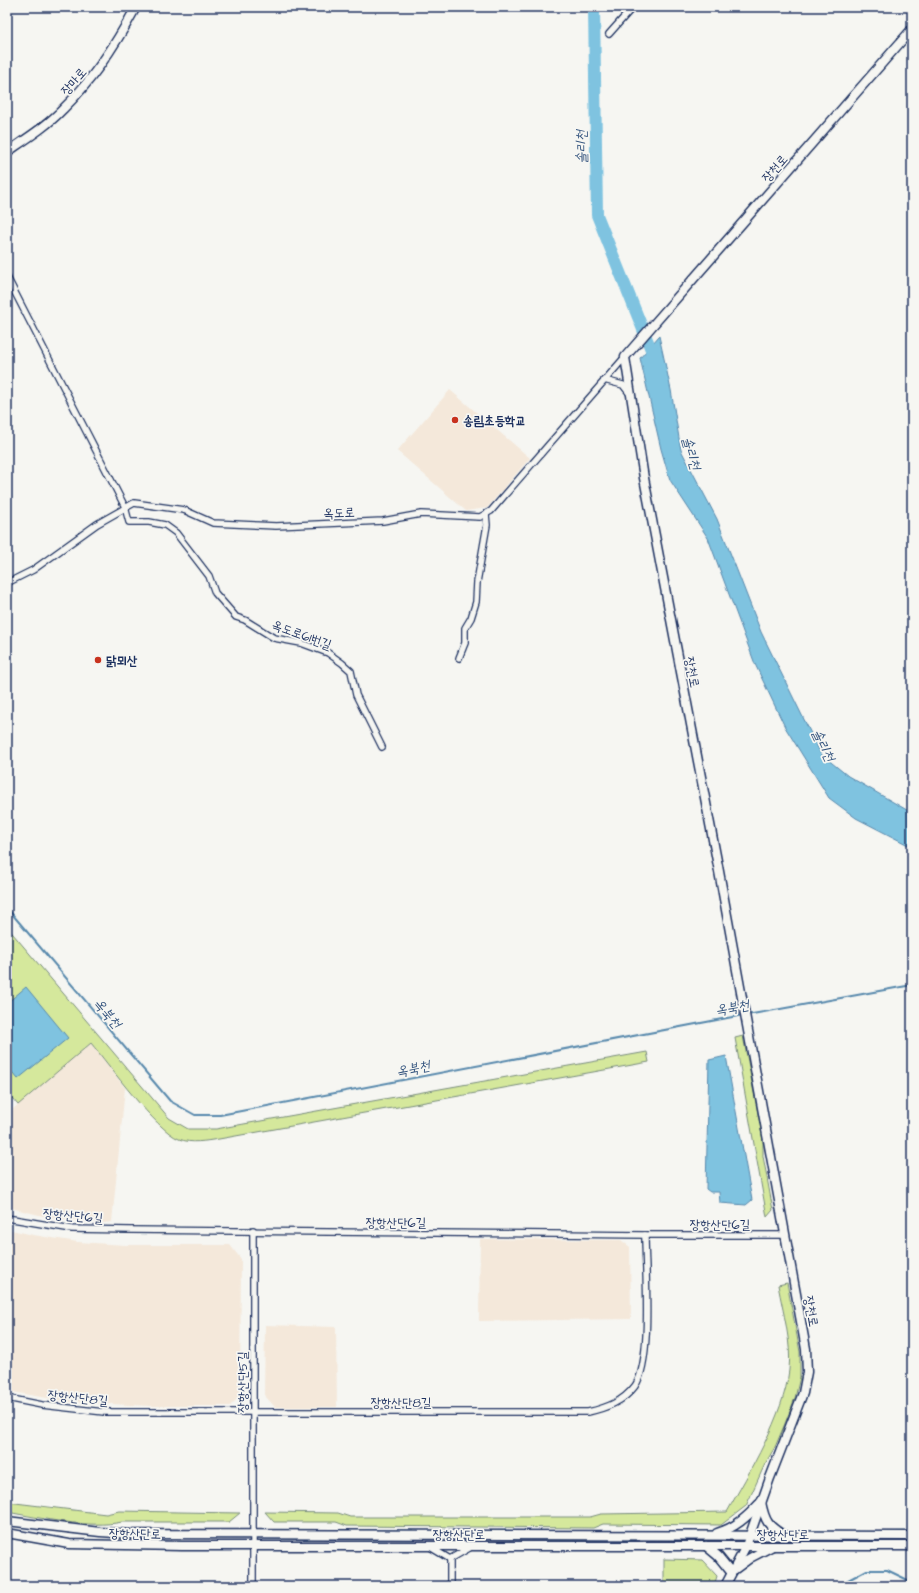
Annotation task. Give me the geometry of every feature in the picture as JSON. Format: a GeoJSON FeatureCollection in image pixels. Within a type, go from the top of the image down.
{"type":"FeatureCollection","features":[{"type":"Feature","properties":{"kind":"street","name":"장마로"},"geometry":{"type":"LineString","coordinates":[[7,152],[31,136],[63,110],[96,72],[122,33],[136,7]]}},
{"type":"Feature","properties":{"kind":"street"},"geometry":{"type":"LineString","coordinates":[[609,34],[633,7]]}},
{"type":"Feature","properties":{"kind":"street","name":"장천로"},"geometry":{"type":"LineString","coordinates":[[725,1586],[746,1546],[761,1502],[803,1393],[807,1372],[806,1349],[744,1006],[644,478],[625,357],[912,29]]}},
{"type":"Feature","properties":{"kind":"street"},"geometry":{"type":"LineString","coordinates":[[7,277],[126,507]]}},
{"type":"Feature","properties":{"kind":"street"},"geometry":{"type":"LineString","coordinates":[[458,658],[465,642],[465,628],[472,618],[476,602],[477,582],[486,525],[486,514],[510,490],[625,357]]}},
{"type":"Feature","properties":{"kind":"street"},"geometry":{"type":"LineString","coordinates":[[604,380],[623,385],[631,394]]}},
{"type":"Feature","properties":{"kind":"street","name":"옥도로"},"geometry":{"type":"LineString","coordinates":[[7,583],[33,570],[62,548],[134,503],[184,510],[213,522],[276,526],[383,521],[421,514],[480,517],[486,514]]}},
{"type":"Feature","properties":{"kind":"street","name":"옥도로61번길"},"geometry":{"type":"LineString","coordinates":[[126,507],[129,522],[149,522],[165,525],[176,533],[208,576],[215,593],[236,617],[245,620],[274,638],[301,643],[328,653],[351,671],[356,695],[382,747]]}},
{"type":"Feature","properties":{"kind":"street","name":"장항산단6길"},"geometry":{"type":"LineString","coordinates":[[7,1218],[72,1229],[786,1235]]}},
{"type":"Feature","properties":{"kind":"street","name":"장항산단5길"},"geometry":{"type":"LineString","coordinates":[[253,1230],[253,1586]]}},
{"type":"Feature","properties":{"kind":"street","name":"장항산단8길"},"geometry":{"type":"LineString","coordinates":[[7,1398],[42,1405],[104,1412],[588,1412],[606,1408],[622,1399],[635,1386],[642,1369],[646,1333],[645,1235]]}},
{"type":"Feature","properties":{"kind":"street"},"geometry":{"type":"LineString","coordinates":[[710,1536],[728,1530],[744,1520],[761,1502]]}},
{"type":"Feature","properties":{"kind":"street"},"geometry":{"type":"LineString","coordinates":[[761,1502],[764,1518],[772,1528],[786,1536]]}},
{"type":"Feature","properties":{"kind":"street","name":"장항산단로"},"geometry":{"type":"LineString","coordinates":[[7,1521],[108,1533],[912,1536]]}},
{"type":"Feature","properties":{"kind":"street","name":"장항산단로"},"geometry":{"type":"LineString","coordinates":[[7,1533],[69,1544],[253,1546],[912,1546]]}},
{"type":"Feature","properties":{"kind":"street"},"geometry":{"type":"LineString","coordinates":[[427,1546],[441,1552],[450,1559]]}},
{"type":"Feature","properties":{"kind":"street"},"geometry":{"type":"LineString","coordinates":[[450,1559],[473,1546]]}},
{"type":"Feature","properties":{"kind":"street"},"geometry":{"type":"LineString","coordinates":[[706,1546],[722,1560],[731,1572],[750,1558],[772,1546]]}},
{"type":"Feature","properties":{"kind":"street"},"geometry":{"type":"LineString","coordinates":[[450,1559],[450,1586]]}},
{"type":"Feature","properties":{"kind":"shaded area","name":"송림초등학교"},"geometry":{"type":"Polygon","coordinates":[[[450,390],[530,458],[487,508],[466,511],[397,451],[450,390]]]}},
{"type":"Feature","properties":{"kind":"shaded area"},"geometry":{"type":"Polygon","coordinates":[[[91,1043],[125,1088],[112,1222],[102,1223],[51,1218],[7,1207],[7,1114],[91,1043]]]}},
{"type":"Feature","properties":{"kind":"shaded area"},"geometry":{"type":"Polygon","coordinates":[[[7,1229],[33,1235],[78,1242],[126,1245],[230,1245],[241,1259],[240,1396],[230,1406],[151,1406],[70,1402],[7,1391],[7,1229]]]}},
{"type":"Feature","properties":{"kind":"shaded area"},"geometry":{"type":"Polygon","coordinates":[[[480,1239],[621,1240],[630,1247],[631,1319],[479,1321],[480,1239]]]}},
{"type":"Feature","properties":{"kind":"shaded area"},"geometry":{"type":"Polygon","coordinates":[[[265,1325],[336,1327],[337,1407],[275,1407],[264,1395],[265,1325]]]}},
{"type":"Feature","properties":{"kind":"green space"},"geometry":{"type":"Polygon","coordinates":[[[7,927],[169,1118],[188,1129],[216,1129],[647,1052],[649,1062],[219,1139],[199,1142],[184,1141],[169,1133],[158,1123],[121,1081],[91,1043],[18,1105],[7,1092],[7,927]]]}},
{"type":"Feature","properties":{"kind":"green space"},"geometry":{"type":"Polygon","coordinates":[[[743,1036],[763,1140],[763,1156],[773,1210],[767,1217],[735,1038],[743,1036]]]}},
{"type":"Feature","properties":{"kind":"green space"},"geometry":{"type":"Polygon","coordinates":[[[787,1283],[800,1352],[800,1377],[795,1398],[775,1447],[765,1464],[746,1506],[721,1525],[603,1524],[593,1528],[347,1526],[336,1522],[274,1522],[265,1512],[338,1513],[350,1517],[590,1517],[601,1514],[727,1512],[773,1424],[786,1387],[790,1360],[778,1285],[787,1283]]]}},
{"type":"Feature","properties":{"kind":"green space"},"geometry":{"type":"Polygon","coordinates":[[[7,1502],[106,1514],[119,1511],[240,1513],[229,1522],[122,1522],[95,1524],[65,1522],[7,1512],[7,1502]]]}},
{"type":"Feature","properties":{"kind":"green space"},"geometry":{"type":"Polygon","coordinates":[[[664,1559],[702,1560],[717,1576],[714,1586],[664,1586],[664,1559]]]}},
{"type":"Feature","properties":{"kind":"water"},"geometry":{"type":"Polygon","coordinates":[[[659,336],[671,390],[681,450],[717,519],[761,632],[821,754],[848,776],[912,813],[912,847],[856,818],[829,798],[785,727],[755,664],[708,538],[670,480],[661,449],[640,358],[659,336]]]}},
{"type":"Feature","properties":{"kind":"water"},"geometry":{"type":"Polygon","coordinates":[[[26,987],[68,1038],[18,1079],[7,1066],[7,1003],[26,987]]]}},
{"type":"Feature","properties":{"kind":"water"},"geometry":{"type":"Polygon","coordinates":[[[726,1056],[752,1200],[746,1205],[720,1203],[719,1192],[710,1192],[706,1189],[709,1060],[726,1056]]]}},
{"type":"Feature","properties":{"kind":"waterway","name":"솔리천"},"geometry":{"type":"LineString","coordinates":[[594,7],[597,215],[652,352],[654,363]]}},
{"type":"Feature","properties":{"kind":"waterway","name":"옥북천"},"geometry":{"type":"LineString","coordinates":[[7,908],[170,1101],[195,1115],[220,1115],[743,1015]]}},
{"type":"Feature","properties":{"kind":"waterway","name":"옥북천"},"geometry":{"type":"LineString","coordinates":[[747,1015],[912,985]]}},
{"type":"Feature","properties":{"kind":"waterway"},"geometry":{"type":"LineString","coordinates":[[837,1586],[867,1570],[887,1570],[912,1582]]}},
{"type":"Feature","properties":{"kind":"place","name":"송림초등학교"},"geometry":{"type":"Point","coordinates":[455,420]}},
{"type":"Feature","properties":{"kind":"place","name":"닭뫼산"},"geometry":{"type":"Point","coordinates":[98,660]}}]}
